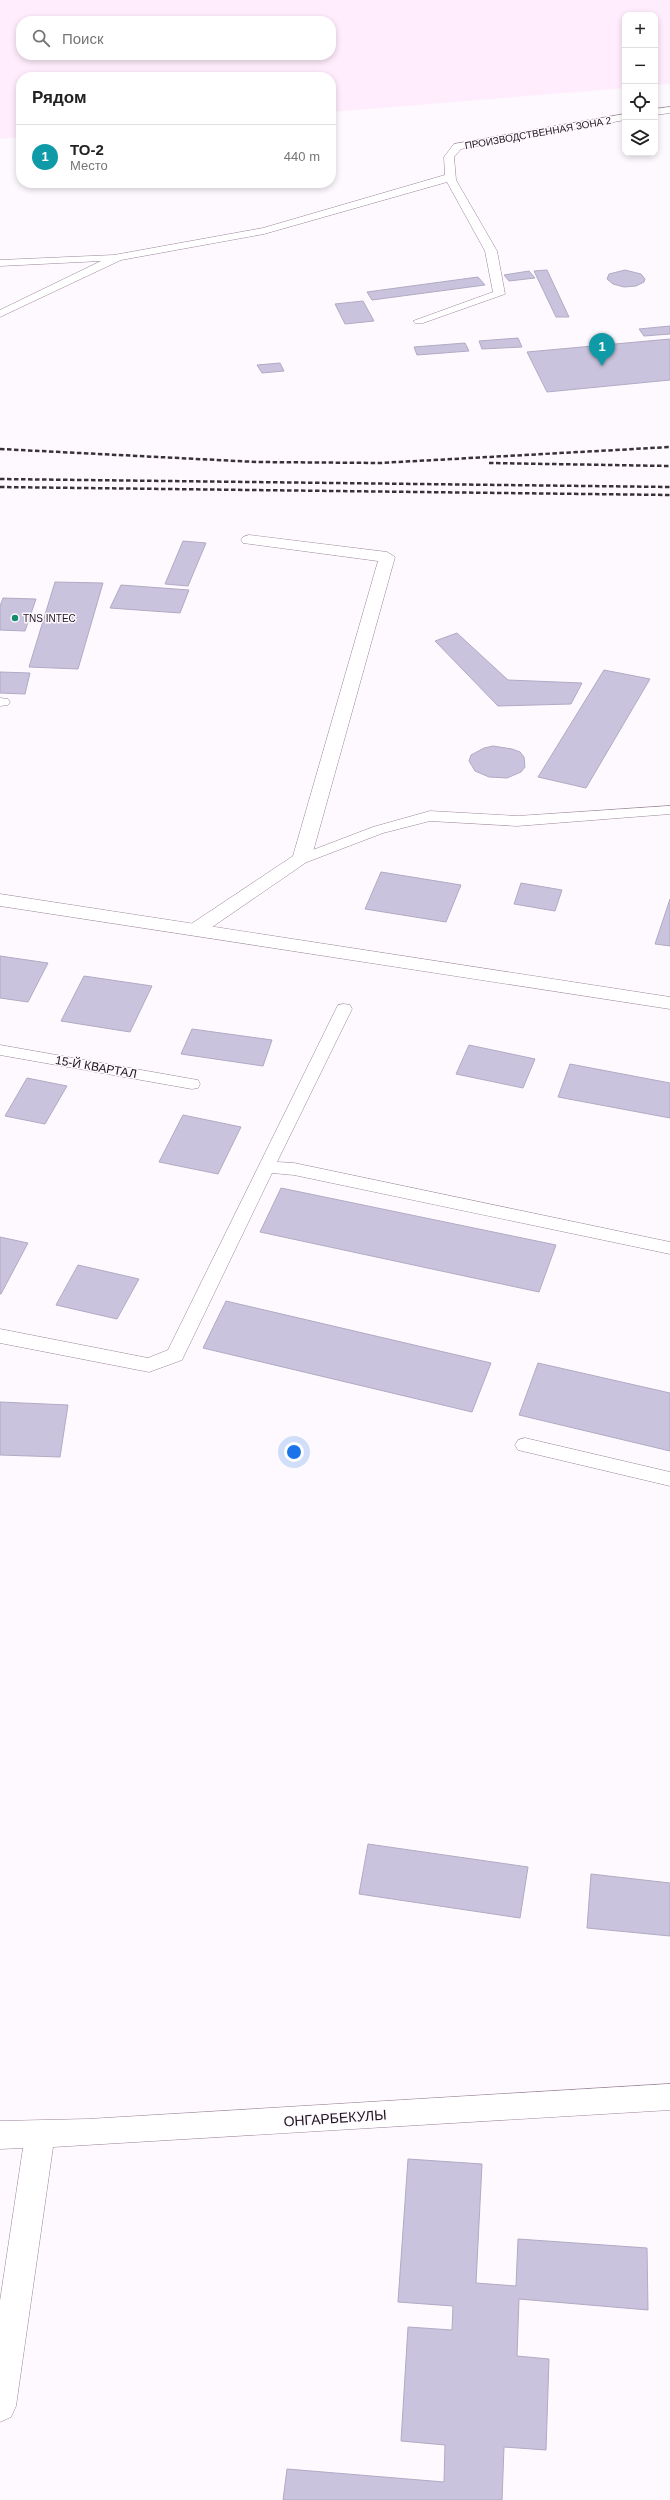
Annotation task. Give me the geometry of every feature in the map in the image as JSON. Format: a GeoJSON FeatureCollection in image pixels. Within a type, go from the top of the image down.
{"type":"FeatureCollection","features":[{"type":"Feature","properties":{"kind":"street"},"geometry":{"type":"LineString","coordinates":[[194,930],[302,859],[387,558],[249,540]]}},
{"type":"Feature","properties":{"kind":"street"},"geometry":{"type":"LineString","coordinates":[[0,900],[670,1003]]}},
{"type":"Feature","properties":{"kind":"street","name":"ОНГАРБЕКУЛЫ"},"geometry":{"type":"LineString","coordinates":[[0,2135],[40,2135],[670,2097]]}},
{"type":"Feature","properties":{"kind":"street"},"geometry":{"type":"LineString","coordinates":[[0,2406],[40,2135]]}},
{"type":"Feature","properties":{"kind":"lane"},"geometry":{"type":"LineString","coordinates":[[658,112],[670,110]]}},
{"type":"Feature","properties":{"kind":"lane","name":"ПРОИЗВОДСТВЕННАЯ ЗОНА 2"},"geometry":{"type":"LineString","coordinates":[[419,321],[499,294],[491,251],[451,177],[449,157],[458,146],[622,119]]}},
{"type":"Feature","properties":{"kind":"lane"},"geometry":{"type":"LineString","coordinates":[[0,262],[118,257],[264,231],[451,177]]}},
{"type":"Feature","properties":{"kind":"lane"},"geometry":{"type":"LineString","coordinates":[[0,314],[118,257]]}},
{"type":"Feature","properties":{"kind":"lane"},"geometry":{"type":"LineString","coordinates":[[302,859],[378,830],[430,816],[517,821],[670,810]]}},
{"type":"Feature","properties":{"kind":"lane"},"geometry":{"type":"LineString","coordinates":[[0,1336],[149,1365],[174,1355],[344,1009]]}},
{"type":"Feature","properties":{"kind":"lane","name":"15-Й КВАРТАЛ"},"geometry":{"type":"LineString","coordinates":[[0,1050],[192,1084]]}},
{"type":"Feature","properties":{"kind":"lane"},"geometry":{"type":"LineString","coordinates":[[266,1168],[294,1169],[670,1248]]}},
{"type":"Feature","properties":{"kind":"lane"},"geometry":{"type":"LineString","coordinates":[[525,1444],[670,1479]]}},
{"type":"Feature","properties":{"kind":"shaded area"},"geometry":{"type":"Polygon","coordinates":[[[0,0],[670,0],[670,84],[658,85],[658,12],[622,12],[622,88],[336,112],[336,72],[16,72],[16,137],[0,139],[0,0]]]}},
{"type":"Feature","properties":{"kind":"building"},"geometry":{"type":"Polygon","coordinates":[[[547,270],[569,317],[556,317],[534,271],[547,270]]]}},
{"type":"Feature","properties":{"kind":"building"},"geometry":{"type":"Polygon","coordinates":[[[625,270],[641,274],[645,279],[644,282],[636,286],[624,287],[613,284],[607,279],[609,274],[625,270]]]}},
{"type":"Feature","properties":{"kind":"building"},"geometry":{"type":"Polygon","coordinates":[[[529,271],[535,278],[509,281],[504,275],[529,271]]]}},
{"type":"Feature","properties":{"kind":"building"},"geometry":{"type":"Polygon","coordinates":[[[478,277],[485,285],[372,300],[367,292],[478,277]]]}},
{"type":"Feature","properties":{"kind":"building"},"geometry":{"type":"Polygon","coordinates":[[[363,301],[374,321],[345,324],[335,304],[363,301]]]}},
{"type":"Feature","properties":{"kind":"building"},"geometry":{"type":"Polygon","coordinates":[[[670,326],[670,334],[644,336],[639,329],[670,326]]]}},
{"type":"Feature","properties":{"kind":"building"},"geometry":{"type":"Polygon","coordinates":[[[518,338],[522,347],[482,349],[479,341],[518,338]]]}},
{"type":"Feature","properties":{"kind":"building"},"geometry":{"type":"Polygon","coordinates":[[[670,339],[670,380],[547,392],[527,352],[670,339]]]}},
{"type":"Feature","properties":{"kind":"building"},"geometry":{"type":"Polygon","coordinates":[[[465,343],[469,351],[417,355],[414,347],[465,343]]]}},
{"type":"Feature","properties":{"kind":"building"},"geometry":{"type":"Polygon","coordinates":[[[280,363],[284,371],[262,373],[257,365],[280,363]]]}},
{"type":"Feature","properties":{"kind":"building"},"geometry":{"type":"Polygon","coordinates":[[[183,541],[206,543],[188,586],[165,584],[183,541]]]}},
{"type":"Feature","properties":{"kind":"building"},"geometry":{"type":"Polygon","coordinates":[[[55,582],[103,583],[78,669],[29,667],[55,582]]]}},
{"type":"Feature","properties":{"kind":"building"},"geometry":{"type":"Polygon","coordinates":[[[121,585],[189,590],[180,613],[110,608],[121,585]]]}},
{"type":"Feature","properties":{"kind":"building","name":"TNS INTEC"},"geometry":{"type":"Polygon","coordinates":[[[3,598],[36,599],[25,631],[0,630],[0,606],[3,598]]]}},
{"type":"Feature","properties":{"kind":"building"},"geometry":{"type":"Polygon","coordinates":[[[457,633],[508,680],[582,683],[571,704],[498,706],[435,641],[457,633]]]}},
{"type":"Feature","properties":{"kind":"building"},"geometry":{"type":"Polygon","coordinates":[[[604,670],[650,679],[586,788],[538,777],[604,670]]]}},
{"type":"Feature","properties":{"kind":"building"},"geometry":{"type":"Polygon","coordinates":[[[0,672],[30,673],[25,694],[0,693],[0,672]]]}},
{"type":"Feature","properties":{"kind":"building"},"geometry":{"type":"Polygon","coordinates":[[[493,746],[520,752],[524,757],[525,767],[521,772],[507,778],[489,777],[475,771],[469,761],[471,755],[484,748],[493,746]]]}},
{"type":"Feature","properties":{"kind":"building"},"geometry":{"type":"Polygon","coordinates":[[[381,872],[461,885],[446,922],[365,909],[381,872]]]}},
{"type":"Feature","properties":{"kind":"building"},"geometry":{"type":"Polygon","coordinates":[[[521,883],[562,890],[555,911],[514,904],[521,883]]]}},
{"type":"Feature","properties":{"kind":"building"},"geometry":{"type":"Polygon","coordinates":[[[670,899],[670,946],[655,944],[670,899]]]}},
{"type":"Feature","properties":{"kind":"building"},"geometry":{"type":"Polygon","coordinates":[[[0,956],[48,963],[28,1002],[0,998],[0,956]]]}},
{"type":"Feature","properties":{"kind":"building"},"geometry":{"type":"Polygon","coordinates":[[[84,976],[152,986],[130,1032],[61,1021],[84,976]]]}},
{"type":"Feature","properties":{"kind":"building"},"geometry":{"type":"Polygon","coordinates":[[[192,1029],[272,1040],[263,1066],[181,1054],[192,1029]]]}},
{"type":"Feature","properties":{"kind":"building"},"geometry":{"type":"Polygon","coordinates":[[[469,1045],[535,1059],[523,1088],[456,1074],[469,1045]]]}},
{"type":"Feature","properties":{"kind":"building"},"geometry":{"type":"Polygon","coordinates":[[[570,1064],[670,1083],[670,1118],[558,1097],[570,1064]]]}},
{"type":"Feature","properties":{"kind":"building"},"geometry":{"type":"Polygon","coordinates":[[[27,1078],[67,1086],[45,1124],[5,1116],[27,1078]]]}},
{"type":"Feature","properties":{"kind":"building"},"geometry":{"type":"Polygon","coordinates":[[[183,1115],[241,1127],[218,1174],[159,1162],[183,1115]]]}},
{"type":"Feature","properties":{"kind":"building"},"geometry":{"type":"Polygon","coordinates":[[[281,1188],[556,1245],[539,1292],[260,1232],[281,1188]]]}},
{"type":"Feature","properties":{"kind":"building"},"geometry":{"type":"Polygon","coordinates":[[[0,1237],[28,1243],[1,1294],[0,1294],[0,1237]]]}},
{"type":"Feature","properties":{"kind":"building"},"geometry":{"type":"Polygon","coordinates":[[[78,1265],[139,1279],[117,1319],[56,1305],[78,1265]]]}},
{"type":"Feature","properties":{"kind":"building"},"geometry":{"type":"Polygon","coordinates":[[[226,1301],[491,1363],[472,1412],[203,1348],[226,1301]]]}},
{"type":"Feature","properties":{"kind":"building"},"geometry":{"type":"Polygon","coordinates":[[[538,1363],[670,1393],[670,1451],[519,1415],[538,1363]]]}},
{"type":"Feature","properties":{"kind":"building"},"geometry":{"type":"Polygon","coordinates":[[[0,1402],[68,1405],[60,1457],[0,1455],[0,1402]]]}},
{"type":"Feature","properties":{"kind":"building"},"geometry":{"type":"Polygon","coordinates":[[[368,1844],[528,1867],[520,1918],[359,1894],[368,1844]]]}},
{"type":"Feature","properties":{"kind":"building"},"geometry":{"type":"Polygon","coordinates":[[[591,1874],[670,1883],[670,1936],[587,1928],[591,1874]]]}},
{"type":"Feature","properties":{"kind":"building"},"geometry":{"type":"Polygon","coordinates":[[[408,2159],[482,2164],[476,2283],[516,2286],[518,2239],[647,2248],[648,2310],[519,2299],[517,2356],[549,2359],[546,2450],[504,2447],[502,2500],[283,2500],[287,2469],[444,2482],[445,2445],[401,2441],[408,2327],[452,2330],[453,2306],[398,2302],[408,2159]]]}},
{"type":"Feature","properties":{"kind":"railway"},"geometry":{"type":"LineString","coordinates":[[0,449],[257,462],[380,463],[670,447]]}},
{"type":"Feature","properties":{"kind":"railway"},"geometry":{"type":"LineString","coordinates":[[489,463],[670,466]]}},
{"type":"Feature","properties":{"kind":"railway"},"geometry":{"type":"LineString","coordinates":[[0,479],[670,487]]}},
{"type":"Feature","properties":{"kind":"railway"},"geometry":{"type":"LineString","coordinates":[[0,487],[670,495]]}},
{"type":"Feature","properties":{"kind":"place","name":"ТО-2"},"geometry":{"type":"Point","coordinates":[602,366]}},
{"type":"Feature","properties":{"kind":"place","name":"TNS INTEC"},"geometry":{"type":"Point","coordinates":[15,618]}}]}
